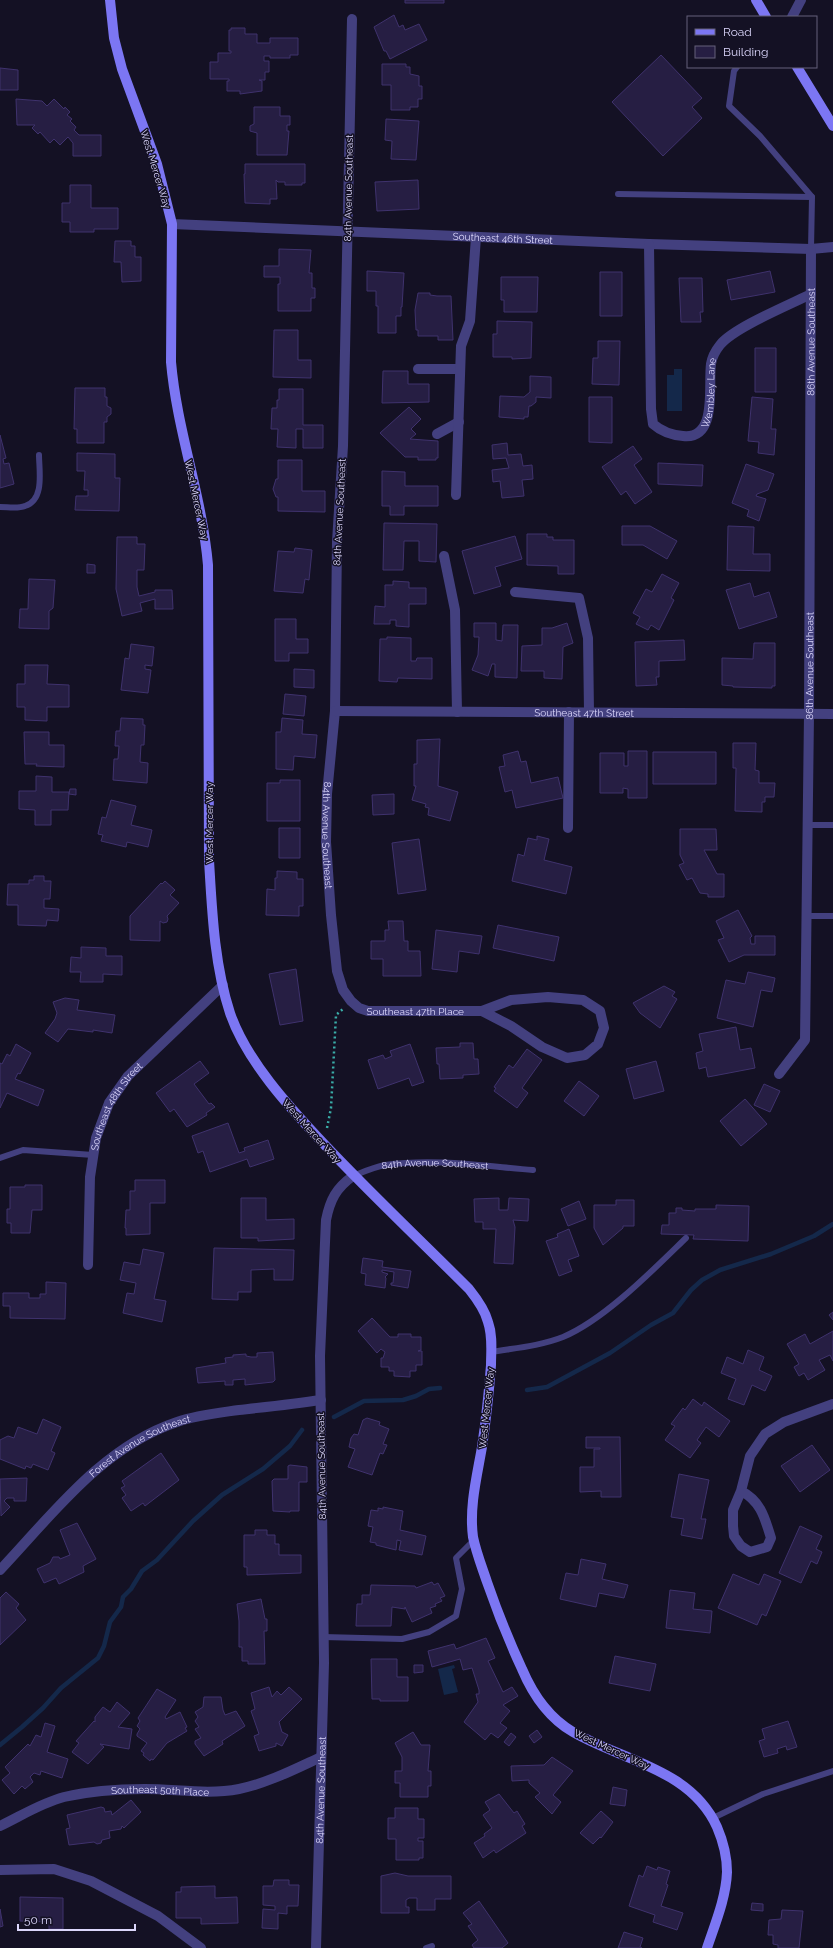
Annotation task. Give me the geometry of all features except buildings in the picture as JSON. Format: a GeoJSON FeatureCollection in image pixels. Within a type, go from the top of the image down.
{"type":"FeatureCollection","features":[{"type":"Feature","properties":{"kind":"street","name":"West Mercer Way"},"geometry":{"type":"LineString","coordinates":[[110,0],[114,38],[122,69],[157,164],[172,224],[173,383],[180,424],[204,528],[208,565],[209,860],[212,907],[223,985],[230,1013],[258,1065],[294,1112],[353,1176],[403,1223],[477,1299],[488,1322],[492,1337],[487,1404],[473,1496],[472,1520],[474,1540],[496,1607],[530,1688],[556,1719],[572,1731],[674,1778],[689,1789],[702,1802],[713,1818],[721,1835],[726,1853],[727,1872],[725,1890],[707,1948]]}},
{"type":"Feature","properties":{"kind":"street"},"geometry":{"type":"LineString","coordinates":[[756,0],[765,16]]}},
{"type":"Feature","properties":{"kind":"street"},"geometry":{"type":"LineString","coordinates":[[793,16],[801,0]]}},
{"type":"Feature","properties":{"kind":"street","name":"84th Avenue Southeast"},"geometry":{"type":"LineString","coordinates":[[350,1001],[343,990],[337,970],[331,915],[326,842],[327,794],[335,711],[337,550],[343,446],[352,19]]}},
{"type":"Feature","properties":{"kind":"street"},"geometry":{"type":"LineString","coordinates":[[798,68],[833,126]]}},
{"type":"Feature","properties":{"kind":"street","name":"Southeast 46th Street"},"geometry":{"type":"LineString","coordinates":[[172,224],[649,244],[811,248],[833,247]]}},
{"type":"Feature","properties":{"kind":"street"},"geometry":{"type":"LineString","coordinates":[[456,495],[461,346],[470,321],[476,237]]}},
{"type":"Feature","properties":{"kind":"street","name":"Wembley Lane"},"geometry":{"type":"LineString","coordinates":[[649,244],[651,409],[653,424],[659,430],[669,434],[695,436],[703,428],[708,418],[711,362],[721,343],[734,333],[810,294]]}},
{"type":"Feature","properties":{"kind":"street","name":"86th Avenue Southeast"},"geometry":{"type":"LineString","coordinates":[[780,1074],[805,1040],[810,714],[811,248]]}},
{"type":"Feature","properties":{"kind":"street"},"geometry":{"type":"LineString","coordinates":[[418,369],[460,368]]}},
{"type":"Feature","properties":{"kind":"street"},"geometry":{"type":"LineString","coordinates":[[436,434],[459,422]]}},
{"type":"Feature","properties":{"kind":"street"},"geometry":{"type":"LineString","coordinates":[[444,556],[455,610],[457,712]]}},
{"type":"Feature","properties":{"kind":"street"},"geometry":{"type":"LineString","coordinates":[[515,592],[579,598],[588,638],[589,712]]}},
{"type":"Feature","properties":{"kind":"street","name":"Southeast 47th Street"},"geometry":{"type":"LineString","coordinates":[[335,711],[833,714]]}},
{"type":"Feature","properties":{"kind":"street"},"geometry":{"type":"LineString","coordinates":[[568,828],[569,712]]}},
{"type":"Feature","properties":{"kind":"street","name":"Southeast 48th Street"},"geometry":{"type":"LineString","coordinates":[[88,1265],[88,1209],[93,1155],[96,1138],[109,1103],[128,1076],[223,985]]}},
{"type":"Feature","properties":{"kind":"street","name":"Southeast 47th Place"},"geometry":{"type":"LineString","coordinates":[[350,1001],[359,1008],[368,1011],[482,1011],[510,1000],[548,997],[583,1000],[600,1011],[604,1028],[598,1044],[585,1055],[567,1058],[542,1047],[510,1026],[482,1011]]}},
{"type":"Feature","properties":{"kind":"street","name":"84th Avenue Southeast"},"geometry":{"type":"LineString","coordinates":[[318,1948],[323,1637],[320,1356],[326,1220],[329,1206],[340,1184],[353,1176]]}},
{"type":"Feature","properties":{"kind":"street","name":"Forest Avenue Southeast"},"geometry":{"type":"LineString","coordinates":[[0,1570],[84,1481],[122,1449],[151,1433],[177,1422],[204,1415],[321,1400]]}},
{"type":"Feature","properties":{"kind":"street"},"geometry":{"type":"LineString","coordinates":[[741,1491],[750,1495],[763,1511],[771,1538],[767,1547],[750,1552],[741,1546],[734,1536],[733,1510],[741,1491],[750,1456],[765,1434],[784,1422],[833,1404]]}},
{"type":"Feature","properties":{"kind":"street","name":"Southeast 50th Place"},"geometry":{"type":"LineString","coordinates":[[0,1826],[38,1807],[63,1798],[99,1792],[145,1789],[209,1792],[238,1789],[267,1782],[321,1757]]}},
{"type":"Feature","properties":{"kind":"street"},"geometry":{"type":"LineString","coordinates":[[0,1870],[54,1869],[91,1881],[158,1916],[201,1948]]}},
{"type":"Feature","properties":{"kind":"lane"},"geometry":{"type":"LineString","coordinates":[[736,68],[734,71],[729,106],[760,136],[812,198],[811,248]]}},
{"type":"Feature","properties":{"kind":"lane"},"geometry":{"type":"LineString","coordinates":[[618,194],[812,198]]}},
{"type":"Feature","properties":{"kind":"lane"},"geometry":{"type":"LineString","coordinates":[[0,507],[25,506],[34,502],[40,485],[39,455]]}},
{"type":"Feature","properties":{"kind":"lane"},"geometry":{"type":"LineString","coordinates":[[808,825],[833,825]]}},
{"type":"Feature","properties":{"kind":"lane"},"geometry":{"type":"LineString","coordinates":[[807,916],[833,916]]}},
{"type":"Feature","properties":{"kind":"lane"},"geometry":{"type":"LineString","coordinates":[[0,1158],[23,1150],[93,1155]]}},
{"type":"Feature","properties":{"kind":"lane","name":"84th Avenue Southeast"},"geometry":{"type":"LineString","coordinates":[[353,1176],[384,1166],[421,1163],[456,1163],[533,1170]]}},
{"type":"Feature","properties":{"kind":"lane"},"geometry":{"type":"LineString","coordinates":[[491,1352],[541,1344],[562,1337],[578,1329],[623,1296],[686,1238]]}},
{"type":"Feature","properties":{"kind":"lane"},"geometry":{"type":"LineString","coordinates":[[323,1637],[402,1639],[429,1632],[449,1622],[456,1616],[462,1589],[456,1558],[474,1540]]}},
{"type":"Feature","properties":{"kind":"lane"},"geometry":{"type":"LineString","coordinates":[[713,1818],[763,1794],[833,1770]]}},
{"type":"Feature","properties":{"kind":"path"},"geometry":{"type":"LineString","coordinates":[[327,1125],[332,1108],[336,1015]]}},
{"type":"Feature","properties":{"kind":"water"},"geometry":{"type":"Polygon","coordinates":[[[674,369],[682,369],[682,411],[667,411],[667,375],[674,375],[674,369]]]}},
{"type":"Feature","properties":{"kind":"water"},"geometry":{"type":"Polygon","coordinates":[[[454,1665],[455,1668],[452,1669],[458,1692],[444,1695],[438,1669],[454,1665]]]}},
{"type":"Feature","properties":{"kind":"waterway"},"geometry":{"type":"LineString","coordinates":[[527,1390],[547,1387],[610,1353],[651,1325],[673,1313],[691,1290],[702,1280],[720,1270],[771,1254],[814,1236],[833,1224]]}},
{"type":"Feature","properties":{"kind":"waterway"},"geometry":{"type":"LineString","coordinates":[[334,1417],[364,1401],[403,1400],[416,1396],[429,1389],[440,1388]]}},
{"type":"Feature","properties":{"kind":"waterway"},"geometry":{"type":"LineString","coordinates":[[0,1745],[43,1708],[61,1688],[98,1658],[104,1646],[110,1622],[121,1607],[123,1597],[131,1589],[142,1571],[157,1560],[193,1521],[222,1495],[263,1469],[290,1446],[302,1430]]}}]}
